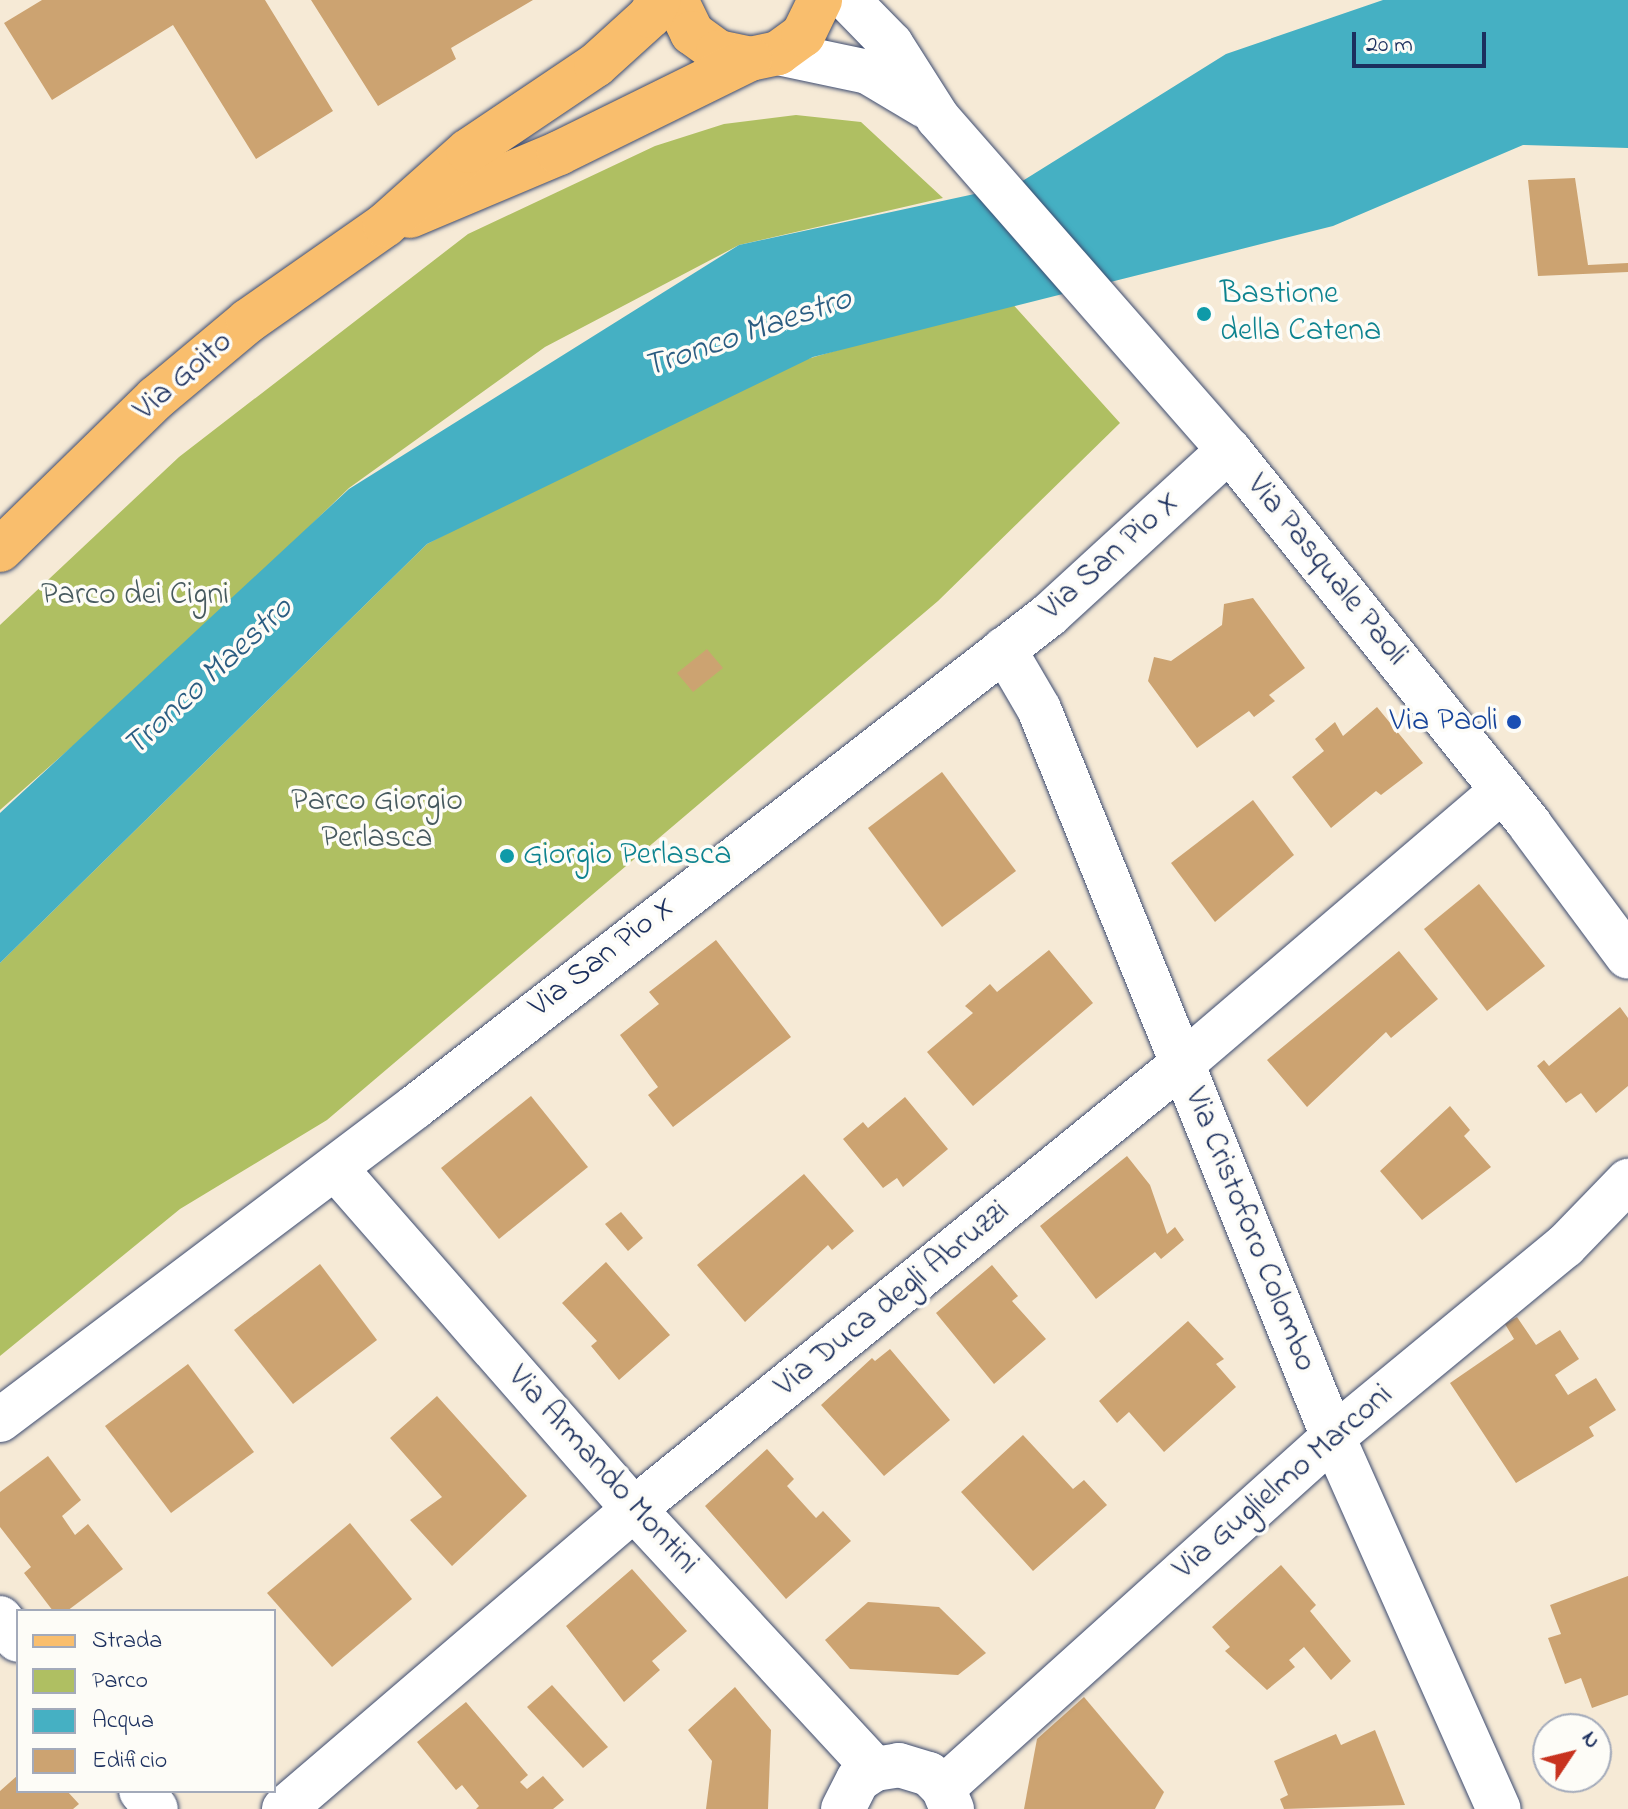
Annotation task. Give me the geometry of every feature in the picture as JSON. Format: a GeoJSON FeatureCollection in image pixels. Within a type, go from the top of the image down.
{"type":"FeatureCollection","features":[{"type":"Feature","properties":{"kind":"main road","name":"Via Goito"},"geometry":{"type":"LineString","coordinates":[[0,550],[156,398],[248,321],[385,225],[468,151],[596,65],[650,16],[659,0]]}},
{"type":"Feature","properties":{"kind":"main road"},"geometry":{"type":"LineString","coordinates":[[676,0],[692,33],[718,52],[764,56]]}},
{"type":"Feature","properties":{"kind":"main road","name":"Via Goito"},"geometry":{"type":"LineString","coordinates":[[385,225],[531,166],[764,56],[803,35],[820,0]]}},
{"type":"Feature","properties":{"kind":"street"},"geometry":{"type":"LineString","coordinates":[[848,0],[891,44],[931,110]]}},
{"type":"Feature","properties":{"kind":"street"},"geometry":{"type":"LineString","coordinates":[[764,56],[868,72],[931,110]]}},
{"type":"Feature","properties":{"kind":"street","name":"Via Pasquale Paoli"},"geometry":{"type":"LineString","coordinates":[[931,110],[1229,450],[1502,791],[1628,957]]}},
{"type":"Feature","properties":{"kind":"street","name":"Via San Pio X"},"geometry":{"type":"LineString","coordinates":[[0,1420],[335,1168],[1004,649],[1229,450]]}},
{"type":"Feature","properties":{"kind":"street","name":"Via Cristoforo Colombo"},"geometry":{"type":"LineString","coordinates":[[1004,649],[1039,709],[1333,1437],[1499,1809]]}},
{"type":"Feature","properties":{"kind":"street","name":"Via Duca degli Abruzzi"},"geometry":{"type":"LineString","coordinates":[[284,1809],[634,1509],[1182,1064],[1502,791]]}},
{"type":"Feature","properties":{"kind":"street","name":"Via Armando Montini"},"geometry":{"type":"LineString","coordinates":[[335,1168],[634,1509],[875,1769]]}},
{"type":"Feature","properties":{"kind":"street","name":"Via Guglielmo Marconi"},"geometry":{"type":"LineString","coordinates":[[875,1769],[918,1768],[947,1798],[1333,1437],[1565,1246],[1628,1181]]}},
{"type":"Feature","properties":{"kind":"street"},"geometry":{"type":"LineString","coordinates":[[0,1618],[16,1638]]}},
{"type":"Feature","properties":{"kind":"street"},"geometry":{"type":"LineString","coordinates":[[843,1809],[850,1789],[875,1769]]}},
{"type":"Feature","properties":{"kind":"street"},"geometry":{"type":"LineString","coordinates":[[143,1793],[156,1809]]}},
{"type":"Feature","properties":{"kind":"green space","name":"Parco dei Cigni"},"geometry":{"type":"Polygon","coordinates":[[[796,115],[861,122],[943,198],[739,245],[545,347],[349,488],[182,650],[0,810],[0,625],[179,457],[468,234],[655,146],[724,124],[796,115]]]}},
{"type":"Feature","properties":{"kind":"green space","name":"Parco Giorgio Perlasca"},"geometry":{"type":"Polygon","coordinates":[[[1009,300],[1120,423],[938,601],[327,1120],[180,1209],[0,1356],[0,963],[427,544],[756,374],[1009,300]]]}},
{"type":"Feature","properties":{"kind":"water","name":"Tronco Maestro"},"geometry":{"type":"Polygon","coordinates":[[[1383,0],[1628,0],[1628,148],[1523,145],[1333,226],[813,357],[427,544],[0,963],[0,813],[349,489],[739,245],[1016,185],[1226,54],[1383,0]]]}},
{"type":"Feature","properties":{"kind":"building"},"geometry":{"type":"Polygon","coordinates":[[[42,0],[265,0],[333,111],[256,159],[173,25],[52,100],[4,23],[42,0]]]}},
{"type":"Feature","properties":{"kind":"building"},"geometry":{"type":"Polygon","coordinates":[[[311,0],[533,0],[451,48],[456,59],[378,106],[311,0]]]}},
{"type":"Feature","properties":{"kind":"building"},"geometry":{"type":"Polygon","coordinates":[[[1575,178],[1588,265],[1628,263],[1628,272],[1538,276],[1528,180],[1575,178]]]}},
{"type":"Feature","properties":{"kind":"building"},"geometry":{"type":"Polygon","coordinates":[[[1253,598],[1305,668],[1269,695],[1275,701],[1254,717],[1249,711],[1197,748],[1148,681],[1154,657],[1171,661],[1222,625],[1224,604],[1253,598]]]}},
{"type":"Feature","properties":{"kind":"building"},"geometry":{"type":"Polygon","coordinates":[[[707,649],[723,668],[693,692],[677,673],[707,649]]]}},
{"type":"Feature","properties":{"kind":"building"},"geometry":{"type":"Polygon","coordinates":[[[1377,707],[1423,763],[1381,795],[1376,791],[1331,828],[1292,777],[1324,751],[1315,739],[1335,722],[1343,736],[1377,707]]]}},
{"type":"Feature","properties":{"kind":"building"},"geometry":{"type":"Polygon","coordinates":[[[942,772],[1016,871],[942,927],[868,828],[942,772]]]}},
{"type":"Feature","properties":{"kind":"building"},"geometry":{"type":"Polygon","coordinates":[[[1253,800],[1294,855],[1215,922],[1171,863],[1253,800]]]}},
{"type":"Feature","properties":{"kind":"building"},"geometry":{"type":"Polygon","coordinates":[[[1479,884],[1545,966],[1487,1011],[1424,929],[1479,884]]]}},
{"type":"Feature","properties":{"kind":"building"},"geometry":{"type":"Polygon","coordinates":[[[716,940],[791,1037],[673,1127],[648,1095],[658,1087],[620,1035],[659,1004],[649,992],[716,940]]]}},
{"type":"Feature","properties":{"kind":"building"},"geometry":{"type":"Polygon","coordinates":[[[1049,950],[1093,1003],[973,1106],[927,1052],[973,1013],[965,1006],[990,984],[997,992],[1049,950]]]}},
{"type":"Feature","properties":{"kind":"building"},"geometry":{"type":"Polygon","coordinates":[[[1399,951],[1438,999],[1391,1038],[1386,1032],[1307,1107],[1267,1060],[1399,951]]]}},
{"type":"Feature","properties":{"kind":"building"},"geometry":{"type":"Polygon","coordinates":[[[1620,1007],[1628,1018],[1628,1086],[1596,1113],[1581,1093],[1566,1103],[1537,1066],[1544,1060],[1549,1066],[1620,1007]]]}},
{"type":"Feature","properties":{"kind":"building"},"geometry":{"type":"Polygon","coordinates":[[[531,1096],[588,1167],[499,1239],[441,1168],[531,1096]]]}},
{"type":"Feature","properties":{"kind":"building"},"geometry":{"type":"Polygon","coordinates":[[[905,1097],[948,1149],[903,1187],[897,1178],[883,1188],[843,1139],[863,1122],[868,1128],[905,1097]]]}},
{"type":"Feature","properties":{"kind":"building"},"geometry":{"type":"Polygon","coordinates":[[[1450,1106],[1470,1130],[1464,1136],[1491,1167],[1422,1220],[1380,1171],[1450,1106]]]}},
{"type":"Feature","properties":{"kind":"building"},"geometry":{"type":"Polygon","coordinates":[[[1127,1156],[1150,1185],[1167,1234],[1175,1227],[1184,1240],[1161,1259],[1155,1252],[1096,1299],[1040,1226],[1127,1156]]]}},
{"type":"Feature","properties":{"kind":"building"},"geometry":{"type":"Polygon","coordinates":[[[804,1174],[854,1231],[832,1250],[828,1245],[745,1322],[697,1265],[804,1174]]]}},
{"type":"Feature","properties":{"kind":"building"},"geometry":{"type":"Polygon","coordinates":[[[621,1212],[643,1238],[628,1251],[605,1224],[621,1212]]]}},
{"type":"Feature","properties":{"kind":"building"},"geometry":{"type":"Polygon","coordinates":[[[606,1262],[670,1335],[619,1380],[591,1346],[597,1341],[562,1303],[606,1262]]]}},
{"type":"Feature","properties":{"kind":"building"},"geometry":{"type":"Polygon","coordinates":[[[320,1264],[377,1340],[293,1404],[234,1330],[320,1264]]]}},
{"type":"Feature","properties":{"kind":"building"},"geometry":{"type":"Polygon","coordinates":[[[992,1265],[1018,1296],[1012,1301],[1046,1339],[994,1384],[936,1313],[992,1265]]]}},
{"type":"Feature","properties":{"kind":"building"},"geometry":{"type":"Polygon","coordinates":[[[1517,1317],[1536,1345],[1560,1330],[1579,1359],[1555,1375],[1568,1395],[1596,1378],[1616,1410],[1589,1427],[1594,1436],[1516,1483],[1450,1383],[1514,1339],[1505,1324],[1517,1317]]]}},
{"type":"Feature","properties":{"kind":"building"},"geometry":{"type":"Polygon","coordinates":[[[1188,1321],[1224,1359],[1216,1364],[1236,1387],[1164,1452],[1129,1412],[1117,1423],[1099,1401],[1188,1321]]]}},
{"type":"Feature","properties":{"kind":"building"},"geometry":{"type":"Polygon","coordinates":[[[890,1349],[950,1420],[884,1476],[821,1405],[872,1358],[875,1361],[890,1349]]]}},
{"type":"Feature","properties":{"kind":"building"},"geometry":{"type":"Polygon","coordinates":[[[188,1364],[254,1452],[171,1513],[105,1426],[188,1364]]]}},
{"type":"Feature","properties":{"kind":"building"},"geometry":{"type":"Polygon","coordinates":[[[437,1396],[527,1496],[452,1566],[410,1520],[442,1497],[390,1438],[437,1396]]]}},
{"type":"Feature","properties":{"kind":"building"},"geometry":{"type":"Polygon","coordinates":[[[1023,1435],[1073,1489],[1084,1480],[1107,1505],[1033,1571],[961,1492],[1023,1435]]]}},
{"type":"Feature","properties":{"kind":"building"},"geometry":{"type":"Polygon","coordinates":[[[767,1449],[794,1479],[787,1486],[816,1518],[823,1511],[851,1541],[786,1599],[705,1506],[767,1449]]]}},
{"type":"Feature","properties":{"kind":"building"},"geometry":{"type":"Polygon","coordinates":[[[48,1456],[81,1500],[62,1516],[75,1535],[88,1524],[123,1569],[70,1609],[51,1609],[24,1573],[31,1567],[0,1527],[0,1492],[48,1456]]]}},
{"type":"Feature","properties":{"kind":"building"},"geometry":{"type":"Polygon","coordinates":[[[350,1523],[412,1599],[332,1667],[267,1593],[350,1523]]]}},
{"type":"Feature","properties":{"kind":"building"},"geometry":{"type":"Polygon","coordinates":[[[1281,1565],[1316,1605],[1310,1611],[1351,1661],[1331,1680],[1304,1647],[1289,1660],[1295,1667],[1267,1690],[1225,1651],[1230,1647],[1212,1627],[1281,1565]]]}},
{"type":"Feature","properties":{"kind":"building"},"geometry":{"type":"Polygon","coordinates":[[[632,1569],[687,1631],[652,1661],[660,1670],[624,1702],[566,1626],[632,1569]]]}},
{"type":"Feature","properties":{"kind":"building"},"geometry":{"type":"Polygon","coordinates":[[[1628,1576],[1628,1695],[1592,1708],[1581,1678],[1565,1684],[1548,1638],[1561,1634],[1550,1605],[1628,1576]]]}},
{"type":"Feature","properties":{"kind":"building"},"geometry":{"type":"Polygon","coordinates":[[[868,1602],[939,1607],[986,1653],[958,1675],[850,1669],[825,1640],[868,1602]]]}},
{"type":"Feature","properties":{"kind":"building"},"geometry":{"type":"Polygon","coordinates":[[[552,1685],[608,1747],[583,1768],[527,1707],[552,1685]]]}},
{"type":"Feature","properties":{"kind":"building"},"geometry":{"type":"Polygon","coordinates":[[[735,1687],[771,1730],[768,1809],[706,1809],[712,1761],[688,1730],[735,1687]]]}},
{"type":"Feature","properties":{"kind":"building"},"geometry":{"type":"Polygon","coordinates":[[[1084,1697],[1164,1792],[1155,1809],[1024,1809],[1037,1739],[1084,1697]]]}},
{"type":"Feature","properties":{"kind":"building"},"geometry":{"type":"Polygon","coordinates":[[[466,1702],[528,1775],[520,1782],[527,1789],[543,1776],[564,1800],[553,1809],[476,1809],[479,1806],[462,1785],[456,1790],[417,1742],[466,1702]]]}},
{"type":"Feature","properties":{"kind":"building"},"geometry":{"type":"Polygon","coordinates":[[[1375,1730],[1405,1805],[1284,1809],[1280,1799],[1288,1795],[1274,1761],[1336,1734],[1341,1745],[1375,1730]]]}},
{"type":"Feature","properties":{"kind":"building"},"geometry":{"type":"Polygon","coordinates":[[[16,1777],[16,1793],[69,1793],[79,1804],[73,1809],[0,1809],[0,1791],[16,1777]]]}},
{"type":"Feature","properties":{"kind":"place","name":"Bastione della Catena"},"geometry":{"type":"Point","coordinates":[1204,314]}},
{"type":"Feature","properties":{"kind":"place","name":"Via Paoli"},"geometry":{"type":"Point","coordinates":[1514,722]}},
{"type":"Feature","properties":{"kind":"place","name":"Giorgio Perlasca"},"geometry":{"type":"Point","coordinates":[507,856]}}]}
